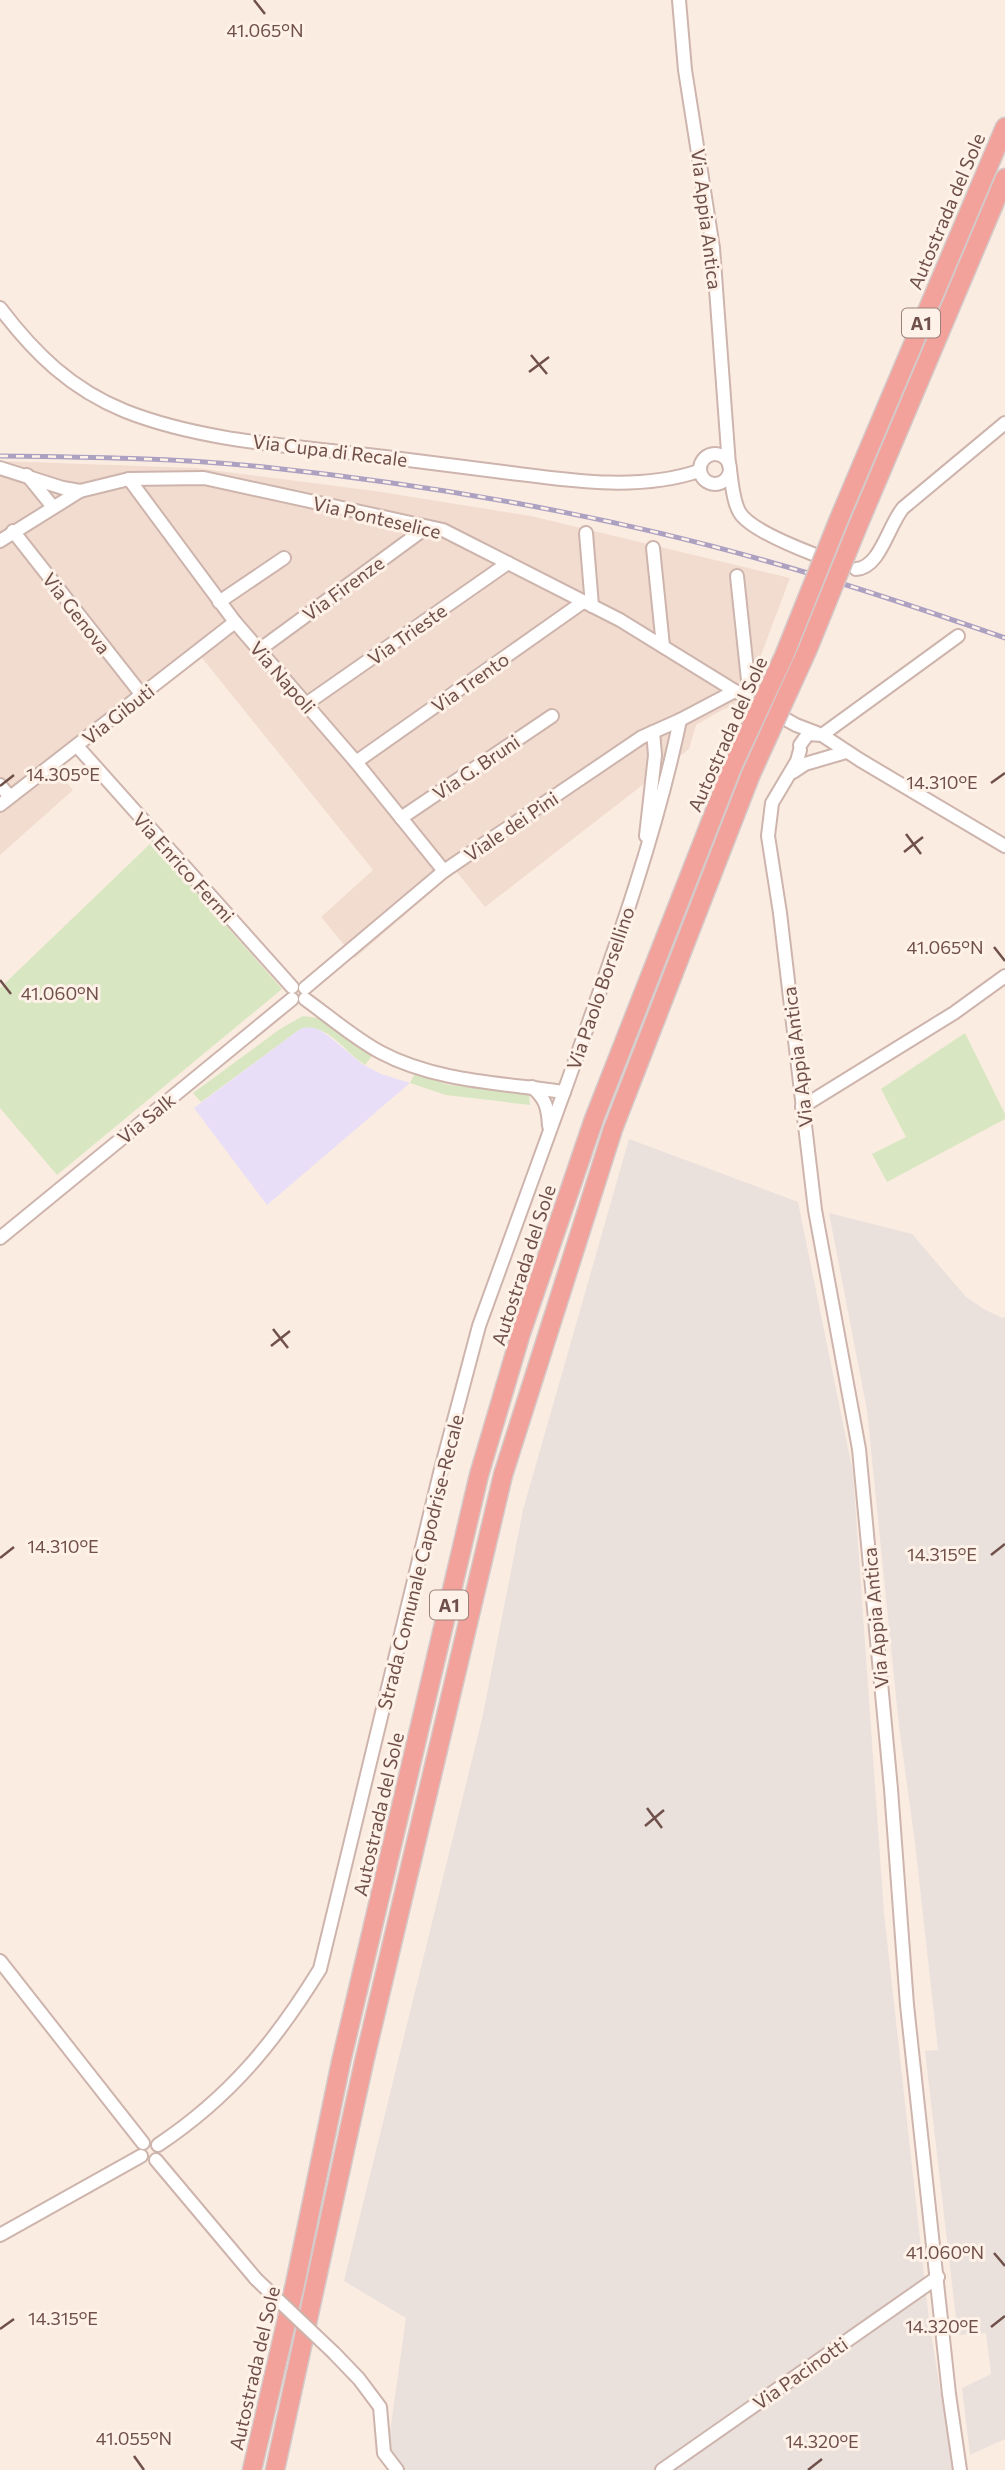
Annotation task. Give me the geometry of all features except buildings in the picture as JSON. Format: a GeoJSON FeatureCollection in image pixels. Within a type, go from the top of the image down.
{"type":"FeatureCollection","features":[{"type":"Feature","properties":{"kind":"highway","name":"Autostrada del Sole"},"geometry":{"type":"LineString","coordinates":[[253,2470],[341,2062],[480,1475],[521,1333],[594,1119],[733,765],[784,656],[1005,127]]}},
{"type":"Feature","properties":{"kind":"highway","name":"Autostrada del Sole"},"geometry":{"type":"LineString","coordinates":[[275,2470],[364,2062],[503,1475],[613,1129],[751,774],[807,651],[1005,178]]}},
{"type":"Feature","properties":{"kind":"street","name":"Via Appia Antica"},"geometry":{"type":"LineString","coordinates":[[679,0],[685,70],[713,248],[729,468],[736,499]]}},
{"type":"Feature","properties":{"kind":"street","name":"Via Cupa di Recale"},"geometry":{"type":"LineString","coordinates":[[0,308],[40,355],[72,383],[124,410],[170,425],[243,440],[577,481],[653,482],[676,479],[699,471]]}},
{"type":"Feature","properties":{"kind":"street"},"geometry":{"type":"LineString","coordinates":[[856,569],[868,566],[874,560],[903,508],[1005,423]]}},
{"type":"Feature","properties":{"kind":"street"},"geometry":{"type":"LineString","coordinates":[[727,439],[702,461],[699,471],[704,480],[728,490],[736,499],[738,510],[748,522],[813,554]]}},
{"type":"Feature","properties":{"kind":"street"},"geometry":{"type":"LineString","coordinates":[[710,455],[724,457],[729,468],[724,481],[713,484]]}},
{"type":"Feature","properties":{"kind":"street","name":"Via Ponteselice"},"geometry":{"type":"LineString","coordinates":[[0,468],[80,491],[129,479],[204,478],[443,530],[588,604],[663,646],[735,691],[821,735],[1005,846]]}},
{"type":"Feature","properties":{"kind":"street"},"geometry":{"type":"LineString","coordinates":[[27,475],[53,507]]}},
{"type":"Feature","properties":{"kind":"street","name":"Via Napoli"},"geometry":{"type":"LineString","coordinates":[[129,479],[235,622],[356,762],[444,871]]}},
{"type":"Feature","properties":{"kind":"street"},"geometry":{"type":"LineString","coordinates":[[0,541],[80,491]]}},
{"type":"Feature","properties":{"kind":"street","name":"Via Firenze"},"geometry":{"type":"LineString","coordinates":[[259,650],[427,527]]}},
{"type":"Feature","properties":{"kind":"street","name":"Via Genova"},"geometry":{"type":"LineString","coordinates":[[13,531],[142,695]]}},
{"type":"Feature","properties":{"kind":"street"},"geometry":{"type":"LineString","coordinates":[[586,533],[588,604]]}},
{"type":"Feature","properties":{"kind":"street"},"geometry":{"type":"LineString","coordinates":[[653,548],[663,646]]}},
{"type":"Feature","properties":{"kind":"street"},"geometry":{"type":"LineString","coordinates":[[219,602],[284,558]]}},
{"type":"Feature","properties":{"kind":"street","name":"Via Trieste"},"geometry":{"type":"LineString","coordinates":[[306,704],[508,563]]}},
{"type":"Feature","properties":{"kind":"street"},"geometry":{"type":"LineString","coordinates":[[737,576],[750,699]]}},
{"type":"Feature","properties":{"kind":"street","name":"Via Trento"},"geometry":{"type":"LineString","coordinates":[[356,762],[588,604]]}},
{"type":"Feature","properties":{"kind":"street","name":"Via Gibuti"},"geometry":{"type":"LineString","coordinates":[[5,801],[235,622]]}},
{"type":"Feature","properties":{"kind":"street"},"geometry":{"type":"LineString","coordinates":[[800,748],[808,734],[821,735],[958,636]]}},
{"type":"Feature","properties":{"kind":"street","name":"Viale dei Pini"},"geometry":{"type":"LineString","coordinates":[[298,993],[444,871],[642,737],[735,691]]}},
{"type":"Feature","properties":{"kind":"street","name":"Via G. Bruni"},"geometry":{"type":"LineString","coordinates":[[401,818],[552,716]]}},
{"type":"Feature","properties":{"kind":"street","name":"Via Paolo Borsellino"},"geometry":{"type":"LineString","coordinates":[[298,993],[370,1046],[412,1065],[446,1076],[564,1092],[646,858],[680,720]]}},
{"type":"Feature","properties":{"kind":"street"},"geometry":{"type":"LineString","coordinates":[[793,723],[805,758],[818,760]]}},
{"type":"Feature","properties":{"kind":"street","name":"Via Paolo Borsellino"},"geometry":{"type":"LineString","coordinates":[[646,858],[654,755],[653,732]]}},
{"type":"Feature","properties":{"kind":"street"},"geometry":{"type":"LineString","coordinates":[[818,760],[828,751],[821,735]]}},
{"type":"Feature","properties":{"kind":"street","name":"Via Enrico Fermi"},"geometry":{"type":"LineString","coordinates":[[77,746],[298,993]]}},
{"type":"Feature","properties":{"kind":"street","name":"Via Appia Antica"},"geometry":{"type":"LineString","coordinates":[[800,748],[790,774],[772,803],[768,836],[780,913],[815,1210],[859,1449],[891,1789],[907,2005],[949,2394],[960,2470]]}},
{"type":"Feature","properties":{"kind":"street"},"geometry":{"type":"LineString","coordinates":[[790,774],[798,767],[846,752]]}},
{"type":"Feature","properties":{"kind":"street"},"geometry":{"type":"LineString","coordinates":[[0,785],[5,801]]}},
{"type":"Feature","properties":{"kind":"street"},"geometry":{"type":"LineString","coordinates":[[802,1107],[954,1013],[1005,976]]}},
{"type":"Feature","properties":{"kind":"street","name":"Via Salk"},"geometry":{"type":"LineString","coordinates":[[0,1238],[298,993]]}},
{"type":"Feature","properties":{"kind":"street"},"geometry":{"type":"LineString","coordinates":[[532,1087],[544,1098],[548,1110],[549,1133]]}},
{"type":"Feature","properties":{"kind":"street","name":"Strada Comunale Capodrise-Recale"},"geometry":{"type":"LineString","coordinates":[[158,2144],[193,2122],[232,2086],[288,2020],[320,1969],[440,1473],[479,1326],[564,1092]]}},
{"type":"Feature","properties":{"kind":"street"},"geometry":{"type":"LineString","coordinates":[[0,1961],[143,2143]]}},
{"type":"Feature","properties":{"kind":"street"},"geometry":{"type":"LineString","coordinates":[[149,2141],[158,2144],[160,2154],[156,2160],[149,2162],[141,2156],[139,2151],[143,2143],[149,2141]]}},
{"type":"Feature","properties":{"kind":"street"},"geometry":{"type":"LineString","coordinates":[[0,2235],[141,2156]]}},
{"type":"Feature","properties":{"kind":"street"},"geometry":{"type":"LineString","coordinates":[[156,2160],[256,2279],[359,2379],[380,2407],[384,2453],[397,2470]]}},
{"type":"Feature","properties":{"kind":"street","name":"Via Pacinotti"},"geometry":{"type":"LineString","coordinates":[[662,2470],[938,2277]]}},
{"type":"Feature","properties":{"kind":"shaded area"},"geometry":{"type":"Polygon","coordinates":[[[0,461],[196,468],[375,491],[531,516],[790,578],[743,703],[722,710],[696,725],[689,749],[485,907],[456,871],[355,958],[321,917],[373,870],[202,658],[55,769],[73,790],[0,855],[0,461]]]}},
{"type":"Feature","properties":{"kind":"shaded area"},"geometry":{"type":"Polygon","coordinates":[[[307,1026],[317,1028],[362,1064],[381,1074],[410,1083],[267,1205],[194,1108],[307,1026]]]}},
{"type":"Feature","properties":{"kind":"shaded area"},"geometry":{"type":"Polygon","coordinates":[[[629,1139],[798,1202],[853,1473],[884,1913],[929,2320],[953,2470],[389,2470],[380,2457],[390,2432],[406,2318],[344,2281],[482,1719],[523,1510],[629,1139]]]}},
{"type":"Feature","properties":{"kind":"shaded area"},"geometry":{"type":"Polygon","coordinates":[[[829,1213],[912,1234],[966,1297],[984,1309],[1005,1317],[1005,2439],[970,2455],[962,2388],[991,2374],[986,2333],[958,2335],[925,2051],[938,2050],[899,1726],[867,1410],[829,1213]]]}},
{"type":"Feature","properties":{"kind":"green space"},"geometry":{"type":"Polygon","coordinates":[[[152,842],[282,989],[57,1175],[0,1108],[0,988],[152,842]]]}},
{"type":"Feature","properties":{"kind":"green space"},"geometry":{"type":"Polygon","coordinates":[[[303,1016],[326,1019],[372,1056],[365,1065],[327,1033],[309,1027],[300,1029],[201,1102],[193,1093],[280,1029],[303,1016]]]}},
{"type":"Feature","properties":{"kind":"green space"},"geometry":{"type":"Polygon","coordinates":[[[965,1033],[1005,1114],[1005,1119],[887,1182],[872,1154],[906,1137],[881,1089],[965,1033]]]}},
{"type":"Feature","properties":{"kind":"green space"},"geometry":{"type":"Polygon","coordinates":[[[415,1073],[449,1085],[529,1093],[530,1105],[446,1095],[410,1083],[415,1073]]]}},
{"type":"Feature","properties":{"kind":"railway"},"geometry":{"type":"LineString","coordinates":[[0,456],[132,458],[231,464],[327,474],[516,503],[640,529],[763,560],[885,597],[1005,638]]}}]}
